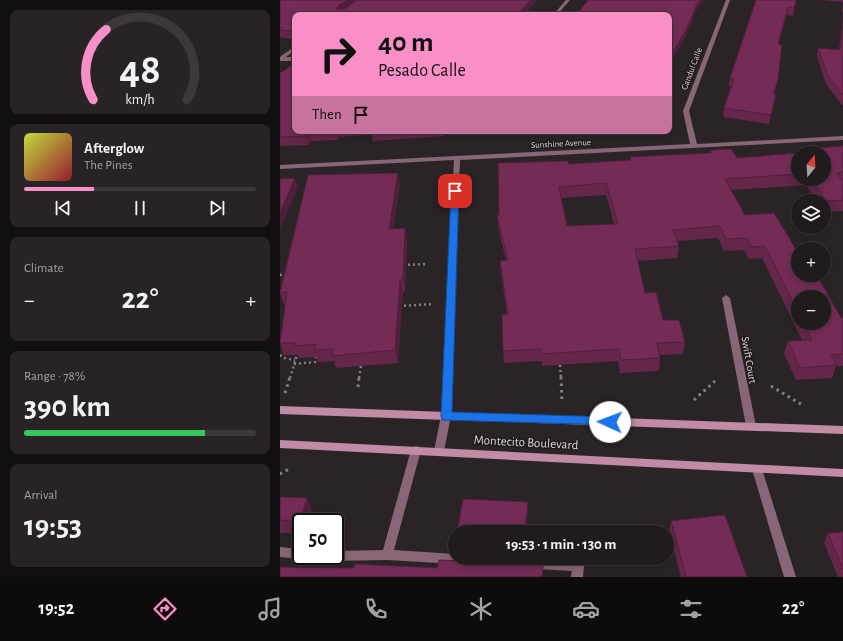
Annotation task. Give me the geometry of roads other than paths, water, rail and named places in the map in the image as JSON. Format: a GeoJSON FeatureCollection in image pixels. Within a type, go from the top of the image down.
{"type":"FeatureCollection","features":[{"type":"Feature","properties":{"kind":"main road","name":"Montecito Boulevard"},"geometry":{"type":"LineString","coordinates":[[280,410],[843,430]]}},
{"type":"Feature","properties":{"kind":"main road","name":"Montecito Boulevard"},"geometry":{"type":"LineString","coordinates":[[280,444],[843,473]]}},
{"type":"Feature","properties":{"kind":"street"},"geometry":{"type":"LineString","coordinates":[[558,12],[568,0]]}},
{"type":"Feature","properties":{"kind":"street","name":"Gandul Calle"},"geometry":{"type":"LineString","coordinates":[[694,146],[686,111],[728,0]]}},
{"type":"Feature","properties":{"kind":"street"},"geometry":{"type":"LineString","coordinates":[[281,58],[292,50]]}},
{"type":"Feature","properties":{"kind":"street"},"geometry":{"type":"LineString","coordinates":[[281,58],[292,60]]}},
{"type":"Feature","properties":{"kind":"street","name":"Sunshine Avenue"},"geometry":{"type":"LineString","coordinates":[[280,167],[843,138]]}},
{"type":"Feature","properties":{"kind":"street"},"geometry":{"type":"LineString","coordinates":[[439,451],[446,416],[457,159]]}},
{"type":"Feature","properties":{"kind":"street","name":"Swift Court"},"geometry":{"type":"LineString","coordinates":[[726,298],[751,426]]}},
{"type":"Feature","properties":{"kind":"street"},"geometry":{"type":"LineString","coordinates":[[387,555],[416,450]]}},
{"type":"Feature","properties":{"kind":"street"},"geometry":{"type":"LineString","coordinates":[[757,469],[790,577]]}},
{"type":"Feature","properties":{"kind":"street"},"geometry":{"type":"LineString","coordinates":[[280,552],[292,553]]}},
{"type":"Feature","properties":{"kind":"street"},"geometry":{"type":"LineString","coordinates":[[344,556],[387,555],[578,566],[577,577]]}}]}
